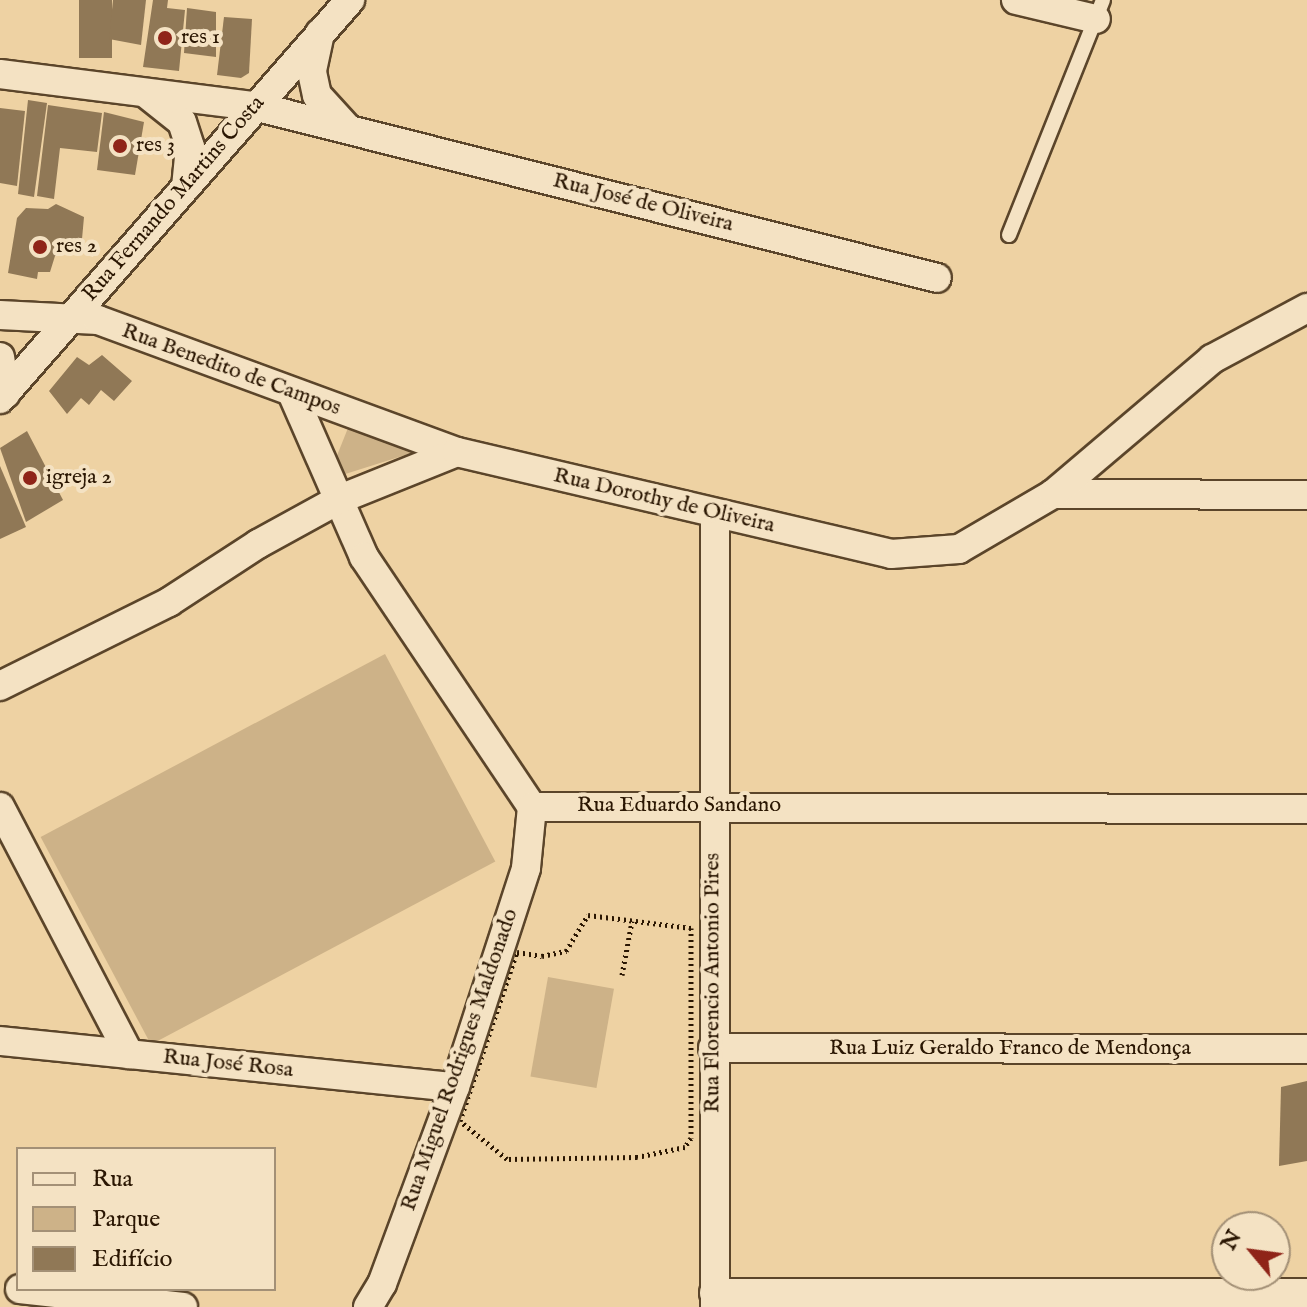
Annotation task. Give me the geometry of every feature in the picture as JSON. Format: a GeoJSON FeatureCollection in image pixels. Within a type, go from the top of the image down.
{"type":"FeatureCollection","features":[{"type":"Feature","properties":{"kind":"street","name":"Rua Fernando Martins Costa"},"geometry":{"type":"LineString","coordinates":[[3,397],[254,106],[350,0]]}},
{"type":"Feature","properties":{"kind":"street"},"geometry":{"type":"LineString","coordinates":[[1016,0],[1100,9]]}},
{"type":"Feature","properties":{"kind":"street"},"geometry":{"type":"LineString","coordinates":[[320,33],[312,72],[317,95],[349,130]]}},
{"type":"Feature","properties":{"kind":"street","name":"Rua José de Oliveira"},"geometry":{"type":"LineString","coordinates":[[0,74],[254,106],[937,278]]}},
{"type":"Feature","properties":{"kind":"street","name":"Rua José de Oliveira"},"geometry":{"type":"LineString","coordinates":[[140,91],[182,122],[190,147],[186,187]]}},
{"type":"Feature","properties":{"kind":"street","name":"Rua Dorothy de Oliveira"},"geometry":{"type":"LineString","coordinates":[[457,452],[715,516],[891,554],[923,556],[959,549],[1053,494],[1212,359],[1307,308]]}},
{"type":"Feature","properties":{"kind":"street","name":"Rua Benedito de Campos"},"geometry":{"type":"LineString","coordinates":[[0,315],[98,320],[457,452]]}},
{"type":"Feature","properties":{"kind":"street"},"geometry":{"type":"LineString","coordinates":[[0,357],[3,397]]}},
{"type":"Feature","properties":{"kind":"street"},"geometry":{"type":"LineString","coordinates":[[292,393],[364,557],[532,807]]}},
{"type":"Feature","properties":{"kind":"street"},"geometry":{"type":"LineString","coordinates":[[0,686],[169,602],[258,544],[340,499],[457,452]]}},
{"type":"Feature","properties":{"kind":"street"},"geometry":{"type":"LineString","coordinates":[[1053,494],[1307,495]]}},
{"type":"Feature","properties":{"kind":"street","name":"Rua Florencio Antonio Pires"},"geometry":{"type":"LineString","coordinates":[[714,1300],[711,805],[715,516]]}},
{"type":"Feature","properties":{"kind":"street","name":"Rua Eduardo Sandano"},"geometry":{"type":"LineString","coordinates":[[532,807],[711,805],[1307,809]]}},
{"type":"Feature","properties":{"kind":"street"},"geometry":{"type":"LineString","coordinates":[[0,807],[129,1054]]}},
{"type":"Feature","properties":{"kind":"street","name":"Rua Miguel Rodrigues Maldonado"},"geometry":{"type":"LineString","coordinates":[[368,1307],[382,1284],[455,1087],[526,868],[532,807]]}},
{"type":"Feature","properties":{"kind":"street","name":"Rua José Rosa"},"geometry":{"type":"LineString","coordinates":[[0,1041],[455,1087]]}},
{"type":"Feature","properties":{"kind":"street","name":"Rua Luiz Geraldo Franco de Mendonça"},"geometry":{"type":"LineString","coordinates":[[713,1048],[1307,1049]]}},
{"type":"Feature","properties":{"kind":"street"},"geometry":{"type":"LineString","coordinates":[[37,1291],[183,1307]]}},
{"type":"Feature","properties":{"kind":"street"},"geometry":{"type":"LineString","coordinates":[[714,1300],[1307,1293]]}},
{"type":"Feature","properties":{"kind":"lane"},"geometry":{"type":"LineString","coordinates":[[1009,235],[1100,9]]}},
{"type":"Feature","properties":{"kind":"path"},"geometry":{"type":"LineString","coordinates":[[588,915],[632,921],[691,928],[691,1138],[685,1147],[637,1157],[507,1159],[460,1121],[517,952],[542,956],[566,951],[588,915]]}},
{"type":"Feature","properties":{"kind":"path"},"geometry":{"type":"LineString","coordinates":[[622,975],[632,921]]}},
{"type":"Feature","properties":{"kind":"green space"},"geometry":{"type":"Polygon","coordinates":[[[350,423],[418,451],[339,476],[334,463],[350,423]]]}},
{"type":"Feature","properties":{"kind":"green space"},"geometry":{"type":"Polygon","coordinates":[[[385,654],[495,861],[151,1045],[41,837],[385,654]]]}},
{"type":"Feature","properties":{"kind":"green space"},"geometry":{"type":"Polygon","coordinates":[[[548,977],[614,989],[596,1088],[530,1076],[548,977]]]}},
{"type":"Feature","properties":{"kind":"building"},"geometry":{"type":"Polygon","coordinates":[[[79,0],[112,0],[112,58],[79,58],[79,0]]]}},
{"type":"Feature","properties":{"kind":"building"},"geometry":{"type":"Polygon","coordinates":[[[113,0],[146,0],[141,45],[109,39],[113,0]]]}},
{"type":"Feature","properties":{"kind":"building","name":"res 1"},"geometry":{"type":"Polygon","coordinates":[[[153,0],[168,0],[167,8],[185,10],[179,71],[143,67],[153,0]]]}},
{"type":"Feature","properties":{"kind":"building","name":"res 1"},"geometry":{"type":"Polygon","coordinates":[[[187,8],[216,12],[216,57],[184,53],[187,8]]]}},
{"type":"Feature","properties":{"kind":"building"},"geometry":{"type":"Polygon","coordinates":[[[224,17],[252,19],[249,73],[241,78],[217,75],[224,17]]]}},
{"type":"Feature","properties":{"kind":"building"},"geometry":{"type":"Polygon","coordinates":[[[28,100],[47,103],[34,197],[18,194],[28,100]]]}},
{"type":"Feature","properties":{"kind":"building"},"geometry":{"type":"Polygon","coordinates":[[[48,105],[102,113],[97,152],[60,148],[54,199],[37,196],[48,105]]]}},
{"type":"Feature","properties":{"kind":"building","name":"res 2"},"geometry":{"type":"Polygon","coordinates":[[[0,108],[25,111],[17,186],[0,183],[0,108]]]}},
{"type":"Feature","properties":{"kind":"building","name":"res 3"},"geometry":{"type":"Polygon","coordinates":[[[104,112],[144,122],[135,175],[97,170],[104,112]]]}},
{"type":"Feature","properties":{"kind":"building","name":"res 2"},"geometry":{"type":"Polygon","coordinates":[[[56,204],[84,217],[82,239],[55,256],[50,272],[38,272],[37,279],[8,273],[17,218],[26,208],[48,209],[56,204]]]}},
{"type":"Feature","properties":{"kind":"building"},"geometry":{"type":"Polygon","coordinates":[[[102,355],[132,381],[114,401],[101,390],[89,405],[81,398],[67,414],[49,391],[77,357],[89,365],[102,355]]]}},
{"type":"Feature","properties":{"kind":"building","name":"igreja 2"},"geometry":{"type":"Polygon","coordinates":[[[27,431],[63,500],[26,522],[0,448],[27,431]]]}},
{"type":"Feature","properties":{"kind":"building"},"geometry":{"type":"Polygon","coordinates":[[[0,466],[26,527],[0,539],[0,466]]]}},
{"type":"Feature","properties":{"kind":"building"},"geometry":{"type":"Polygon","coordinates":[[[1307,1081],[1307,1161],[1279,1166],[1281,1087],[1307,1081]]]}},
{"type":"Feature","properties":{"kind":"place","name":"res 1"},"geometry":{"type":"Point","coordinates":[165,38]}},
{"type":"Feature","properties":{"kind":"place","name":"res 3"},"geometry":{"type":"Point","coordinates":[120,146]}},
{"type":"Feature","properties":{"kind":"place","name":"res 2"},"geometry":{"type":"Point","coordinates":[40,247]}},
{"type":"Feature","properties":{"kind":"place","name":"igreja 2"},"geometry":{"type":"Point","coordinates":[30,478]}}]}
